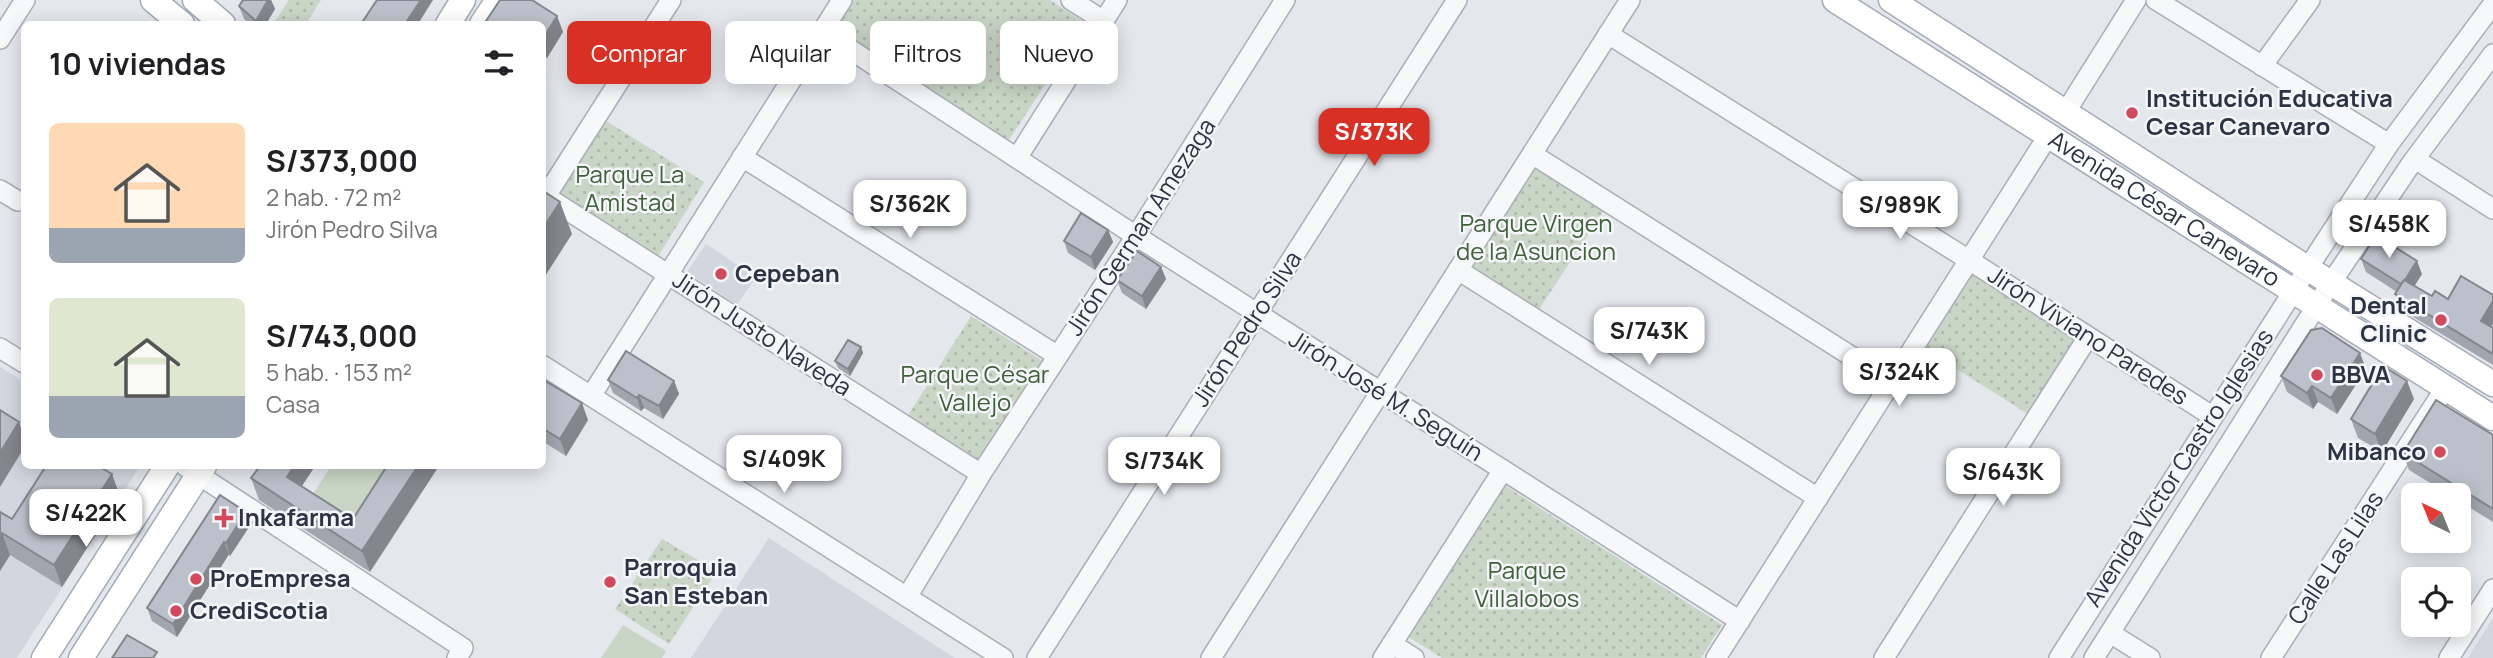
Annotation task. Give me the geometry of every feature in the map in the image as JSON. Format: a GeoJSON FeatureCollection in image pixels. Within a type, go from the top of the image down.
{"type":"FeatureCollection","features":[{"type":"Feature","properties":{"kind":"main road"},"geometry":{"type":"LineString","coordinates":[[153,0],[178,21]]}},
{"type":"Feature","properties":{"kind":"main road"},"geometry":{"type":"LineString","coordinates":[[195,0],[220,21]]}},
{"type":"Feature","properties":{"kind":"main road"},"geometry":{"type":"LineString","coordinates":[[450,21],[463,0]]}},
{"type":"Feature","properties":{"kind":"main road"},"geometry":{"type":"LineString","coordinates":[[484,21],[498,0]]}},
{"type":"Feature","properties":{"kind":"main road","name":"Avenida César Canevaro"},"geometry":{"type":"LineString","coordinates":[[1835,0],[2493,418]]}},
{"type":"Feature","properties":{"kind":"main road","name":"Avenida César Canevaro"},"geometry":{"type":"LineString","coordinates":[[1891,0],[2307,268],[2493,384]]}},
{"type":"Feature","properties":{"kind":"main road"},"geometry":{"type":"LineString","coordinates":[[44,658],[165,469]]}},
{"type":"Feature","properties":{"kind":"main road"},"geometry":{"type":"LineString","coordinates":[[81,658],[195,469]]}},
{"type":"Feature","properties":{"kind":"street"},"geometry":{"type":"LineString","coordinates":[[0,39],[25,0]]}},
{"type":"Feature","properties":{"kind":"street"},"geometry":{"type":"LineString","coordinates":[[546,192],[671,0]]}},
{"type":"Feature","properties":{"kind":"street"},"geometry":{"type":"LineString","coordinates":[[828,21],[842,0]]}},
{"type":"Feature","properties":{"kind":"street"},"geometry":{"type":"LineString","coordinates":[[1071,0],[1104,21],[1116,0]]}},
{"type":"Feature","properties":{"kind":"street","name":"Jirón German Amezaga"},"geometry":{"type":"LineString","coordinates":[[907,597],[981,474],[1285,0]]}},
{"type":"Feature","properties":{"kind":"street","name":"Jirón Pedro Silva"},"geometry":{"type":"LineString","coordinates":[[1037,658],[1457,0]]}},
{"type":"Feature","properties":{"kind":"street"},"geometry":{"type":"LineString","coordinates":[[1211,658],[1630,0]]}},
{"type":"Feature","properties":{"kind":"street"},"geometry":{"type":"LineString","coordinates":[[2065,113],[2136,0]]}},
{"type":"Feature","properties":{"kind":"street"},"geometry":{"type":"LineString","coordinates":[[2156,0],[2389,145]]}},
{"type":"Feature","properties":{"kind":"street"},"geometry":{"type":"LineString","coordinates":[[2262,66],[2310,0]]}},
{"type":"Feature","properties":{"kind":"street","name":"Avenida Victor Castro Iglesias"},"geometry":{"type":"LineString","coordinates":[[2059,658],[2307,268],[2389,145],[2493,4]]}},
{"type":"Feature","properties":{"kind":"street","name":"Jirón Viviano Paredes"},"geometry":{"type":"LineString","coordinates":[[1608,34],[2212,416]]}},
{"type":"Feature","properties":{"kind":"street","name":"Jirón José M. Seguín"},"geometry":{"type":"LineString","coordinates":[[856,53],[1136,236],[1740,621]]}},
{"type":"Feature","properties":{"kind":"street","name":"Avenida Victor Castro Iglesias"},"geometry":{"type":"LineString","coordinates":[[2094,658],[2331,283],[2415,159],[2493,54]]}},
{"type":"Feature","properties":{"kind":"street"},"geometry":{"type":"LineString","coordinates":[[591,396],[788,84]]}},
{"type":"Feature","properties":{"kind":"street"},"geometry":{"type":"LineString","coordinates":[[1017,158],[1064,84]]}},
{"type":"Feature","properties":{"kind":"street"},"geometry":{"type":"LineString","coordinates":[[1717,658],[2048,136]]}},
{"type":"Feature","properties":{"kind":"street"},"geometry":{"type":"LineString","coordinates":[[1532,154],[1892,382]]}},
{"type":"Feature","properties":{"kind":"street"},"geometry":{"type":"LineString","coordinates":[[742,156],[1058,356]]}},
{"type":"Feature","properties":{"kind":"street"},"geometry":{"type":"LineString","coordinates":[[2415,159],[2493,209]]}},
{"type":"Feature","properties":{"kind":"street"},"geometry":{"type":"LineString","coordinates":[[0,190],[21,201]]}},
{"type":"Feature","properties":{"kind":"street","name":"Jirón Justo Naveda"},"geometry":{"type":"LineString","coordinates":[[546,196],[981,474]]}},
{"type":"Feature","properties":{"kind":"street"},"geometry":{"type":"LineString","coordinates":[[1458,270],[1818,498]]}},
{"type":"Feature","properties":{"kind":"street"},"geometry":{"type":"LineString","coordinates":[[1884,658],[2088,337]]}},
{"type":"Feature","properties":{"kind":"street"},"geometry":{"type":"LineString","coordinates":[[0,348],[21,361]]}},
{"type":"Feature","properties":{"kind":"street"},"geometry":{"type":"LineString","coordinates":[[546,368],[1003,658]]}},
{"type":"Feature","properties":{"kind":"street","name":"Calle Las Lilas"},"geometry":{"type":"LineString","coordinates":[[2272,658],[2446,387]]}},
{"type":"Feature","properties":{"kind":"street"},"geometry":{"type":"LineString","coordinates":[[197,469],[463,648],[457,658]]}},
{"type":"Feature","properties":{"kind":"street"},"geometry":{"type":"LineString","coordinates":[[1414,658],[1387,651],[1503,470]]}},
{"type":"Feature","properties":{"kind":"street"},"geometry":{"type":"LineString","coordinates":[[2449,658],[2493,589]]}},
{"type":"Feature","properties":{"kind":"street"},"geometry":{"type":"LineString","coordinates":[[2109,633],[2150,658]]}},
{"type":"Feature","properties":{"kind":"shaded area","name":"Cepeban"},"geometry":{"type":"Polygon","coordinates":[[[706,244],[756,277],[737,305],[687,272],[706,244]]]}},
{"type":"Feature","properties":{"kind":"shaded area"},"geometry":{"type":"Polygon","coordinates":[[[0,367],[21,380],[21,469],[138,469],[17,658],[0,658],[0,367]]]}},
{"type":"Feature","properties":{"kind":"shaded area"},"geometry":{"type":"Polygon","coordinates":[[[769,538],[955,658],[691,658],[769,538]]]}},
{"type":"Feature","properties":{"kind":"shaded area"},"geometry":{"type":"Polygon","coordinates":[[[2493,618],[2493,658],[2468,658],[2493,618]]]}},
{"type":"Feature","properties":{"kind":"green space"},"geometry":{"type":"Polygon","coordinates":[[[289,0],[321,0],[308,21],[275,21],[289,0]]]}},
{"type":"Feature","properties":{"kind":"green space"},"geometry":{"type":"Polygon","coordinates":[[[853,0],[1050,0],[1082,21],[1000,21],[1000,84],[1045,84],[1007,143],[917,84],[986,84],[986,21],[870,21],[870,53],[856,44],[856,21],[839,21],[853,0]]]}},
{"type":"Feature","properties":{"kind":"green space","name":"Parque La Amistad"},"geometry":{"type":"Polygon","coordinates":[[[603,119],[704,182],[657,258],[555,195],[603,119]]]}},
{"type":"Feature","properties":{"kind":"green space","name":"Parque Virgen de la Asuncion"},"geometry":{"type":"Polygon","coordinates":[[[1534,165],[1604,210],[1538,311],[1468,266],[1534,165]]]}},
{"type":"Feature","properties":{"kind":"green space"},"geometry":{"type":"Polygon","coordinates":[[[1973,274],[2076,339],[2028,414],[1925,349],[1973,274]]]}},
{"type":"Feature","properties":{"kind":"green space","name":"Parque César Vallejo"},"geometry":{"type":"Polygon","coordinates":[[[971,316],[1043,361],[978,462],[907,417],[971,316]]]}},
{"type":"Feature","properties":{"kind":"green space"},"geometry":{"type":"Polygon","coordinates":[[[329,469],[395,469],[358,527],[311,497],[329,469]]]}},
{"type":"Feature","properties":{"kind":"green space","name":"Parque Villalobos"},"geometry":{"type":"Polygon","coordinates":[[[1504,485],[1722,625],[1701,658],[1442,658],[1407,636],[1504,485]]]}},
{"type":"Feature","properties":{"kind":"green space"},"geometry":{"type":"Polygon","coordinates":[[[662,539],[717,571],[669,644],[615,609],[662,539]]]}},
{"type":"Feature","properties":{"kind":"green space"},"geometry":{"type":"Polygon","coordinates":[[[623,625],[666,651],[662,658],[601,658],[623,625]]]}},
{"type":"Feature","properties":{"kind":"building"},"geometry":{"type":"Polygon","coordinates":[[[243,0],[268,0],[256,21],[239,6],[243,0]]]}},
{"type":"Feature","properties":{"kind":"building"},"geometry":{"type":"Polygon","coordinates":[[[377,0],[421,0],[407,21],[363,21],[377,0]]]}},
{"type":"Feature","properties":{"kind":"building"},"geometry":{"type":"Polygon","coordinates":[[[500,0],[532,0],[557,16],[546,34],[546,21],[486,21],[500,0]]]}},
{"type":"Feature","properties":{"kind":"building"},"geometry":{"type":"Polygon","coordinates":[[[546,193],[560,202],[546,224],[546,193]]]}},
{"type":"Feature","properties":{"kind":"building"},"geometry":{"type":"Polygon","coordinates":[[[1081,213],[1108,230],[1091,257],[1064,241],[1081,213]]]}},
{"type":"Feature","properties":{"kind":"building"},"geometry":{"type":"Polygon","coordinates":[[[2376,235],[2417,261],[2401,284],[2361,259],[2376,235]]]}},
{"type":"Feature","properties":{"kind":"building"},"geometry":{"type":"Polygon","coordinates":[[[1137,251],[1161,267],[1142,296],[1117,280],[1137,251]]]}},
{"type":"Feature","properties":{"kind":"building"},"geometry":{"type":"Polygon","coordinates":[[[2461,276],[2493,295],[2493,301],[2481,321],[2493,328],[2493,354],[2395,294],[2404,280],[2432,296],[2435,291],[2448,299],[2461,276]]]}},
{"type":"Feature","properties":{"kind":"building"},"geometry":{"type":"Polygon","coordinates":[[[2322,328],[2360,353],[2331,398],[2312,386],[2307,393],[2281,376],[2311,330],[2322,328]]]}},
{"type":"Feature","properties":{"kind":"building"},"geometry":{"type":"Polygon","coordinates":[[[848,340],[861,347],[848,369],[835,361],[848,340]]]}},
{"type":"Feature","properties":{"kind":"building"},"geometry":{"type":"Polygon","coordinates":[[[626,351],[674,381],[659,406],[639,395],[637,398],[608,380],[626,351]]]}},
{"type":"Feature","properties":{"kind":"building"},"geometry":{"type":"Polygon","coordinates":[[[2383,366],[2407,381],[2375,434],[2351,419],[2383,366]]]}},
{"type":"Feature","properties":{"kind":"building"},"geometry":{"type":"Polygon","coordinates":[[[546,381],[582,403],[560,439],[546,430],[546,381]]]}},
{"type":"Feature","properties":{"kind":"building"},"geometry":{"type":"Polygon","coordinates":[[[2436,400],[2493,435],[2493,509],[2471,495],[2471,483],[2451,483],[2403,453],[2436,400]]]}},
{"type":"Feature","properties":{"kind":"building"},"geometry":{"type":"Polygon","coordinates":[[[0,410],[19,422],[0,453],[0,410]]]}},
{"type":"Feature","properties":{"kind":"building"},"geometry":{"type":"Polygon","coordinates":[[[44,469],[103,469],[112,474],[54,565],[2,533],[0,536],[0,512],[12,519],[44,469]]]}},
{"type":"Feature","properties":{"kind":"building"},"geometry":{"type":"Polygon","coordinates":[[[258,469],[292,469],[287,477],[353,519],[385,469],[416,469],[362,551],[251,478],[258,469]]]}},
{"type":"Feature","properties":{"kind":"building"},"geometry":{"type":"Polygon","coordinates":[[[220,495],[246,512],[173,624],[147,608],[220,495]]]}},
{"type":"Feature","properties":{"kind":"building"},"geometry":{"type":"Polygon","coordinates":[[[127,635],[157,652],[153,658],[112,658],[127,635]]]}},
{"type":"Feature","properties":{"kind":"place","name":"Institución Educativa Cesar Canevaro"},"geometry":{"type":"Point","coordinates":[2132,113]}},
{"type":"Feature","properties":{"kind":"place","name":"Cepeban"},"geometry":{"type":"Point","coordinates":[721,274]}},
{"type":"Feature","properties":{"kind":"place","name":"Dental Clinic"},"geometry":{"type":"Point","coordinates":[2441,320]}},
{"type":"Feature","properties":{"kind":"place","name":"BBVA"},"geometry":{"type":"Point","coordinates":[2317,375]}},
{"type":"Feature","properties":{"kind":"place","name":"Mibanco"},"geometry":{"type":"Point","coordinates":[2440,452]}},
{"type":"Feature","properties":{"kind":"place","name":"Inkafarma"},"geometry":{"type":"Point","coordinates":[224,518]}},
{"type":"Feature","properties":{"kind":"place","name":"ProEmpresa"},"geometry":{"type":"Point","coordinates":[196,579]}},
{"type":"Feature","properties":{"kind":"place","name":"Parroquia San Esteban"},"geometry":{"type":"Point","coordinates":[610,582]}},
{"type":"Feature","properties":{"kind":"place","name":"CrediScotia"},"geometry":{"type":"Point","coordinates":[176,611]}}]}
